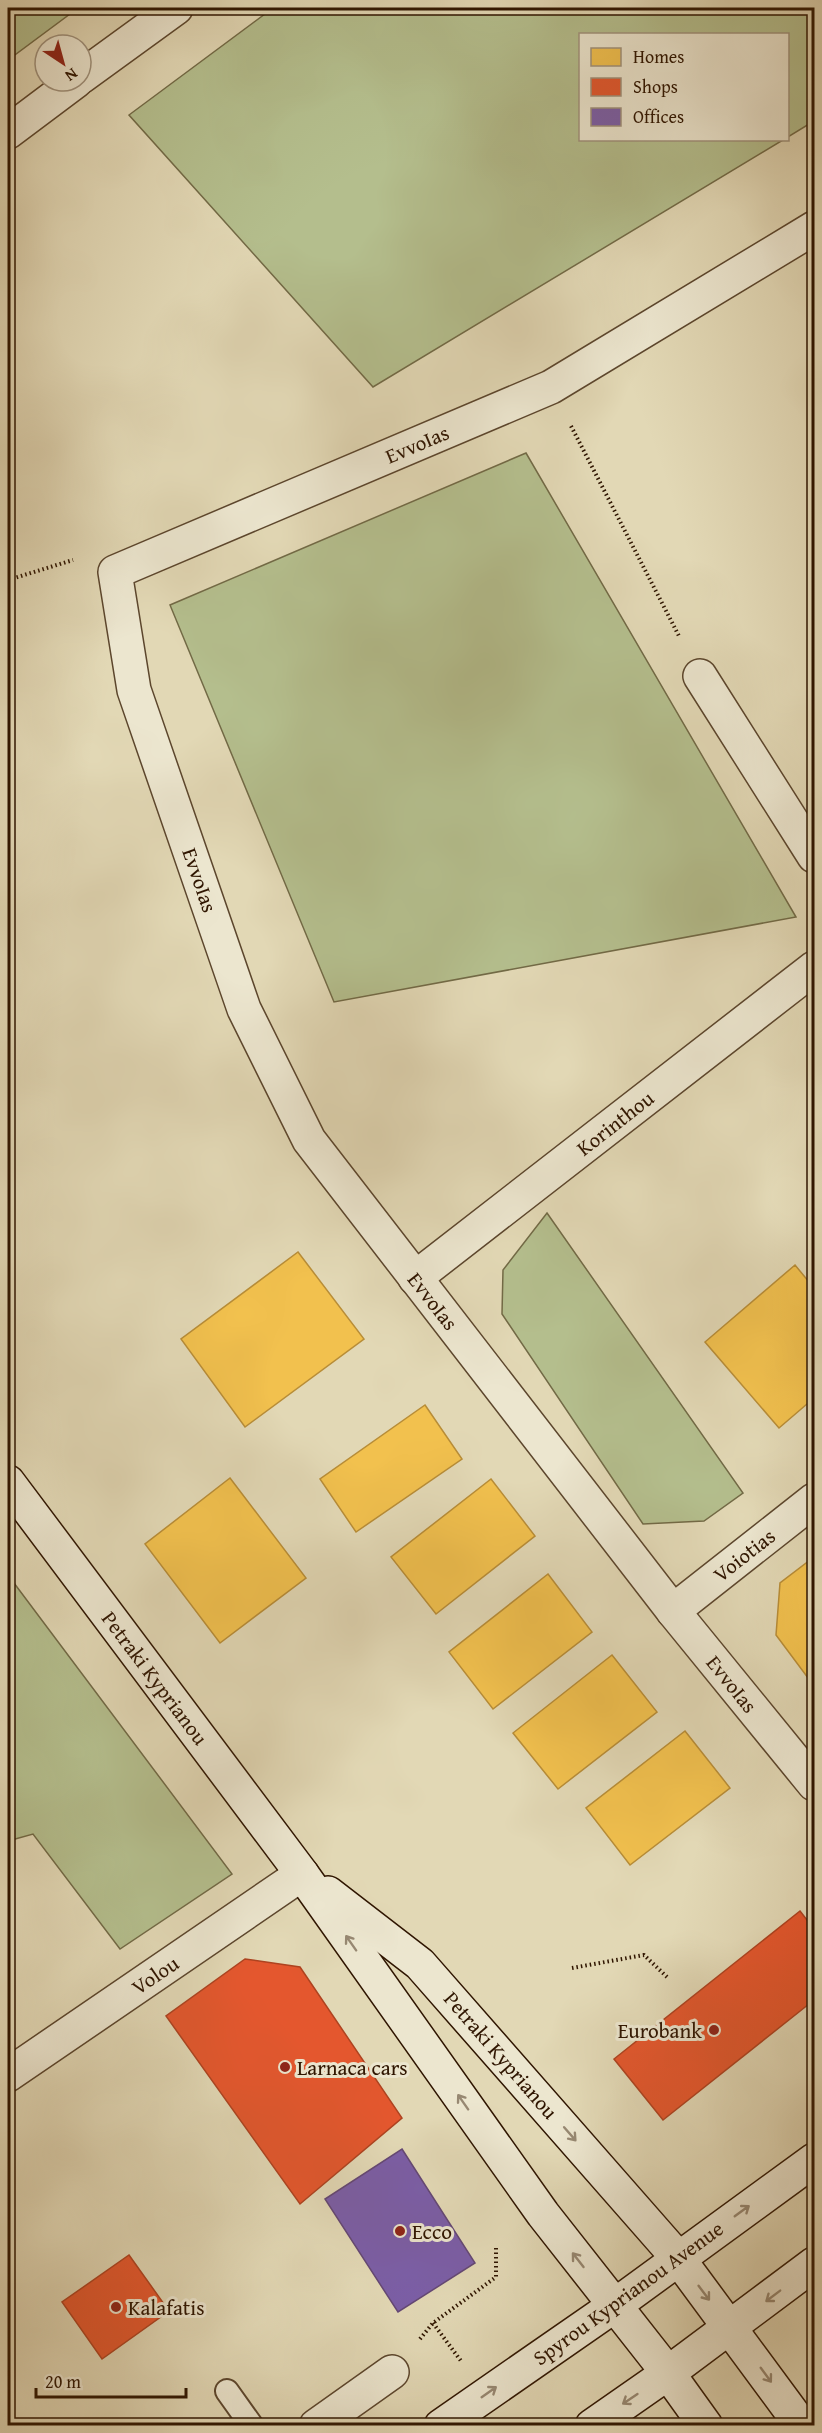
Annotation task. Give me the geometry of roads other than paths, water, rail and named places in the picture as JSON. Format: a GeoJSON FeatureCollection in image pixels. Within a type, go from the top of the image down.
{"type":"FeatureCollection","features":[{"type":"Feature","properties":{"kind":"street"},"geometry":{"type":"LineString","coordinates":[[93,68],[176,8]]}},
{"type":"Feature","properties":{"kind":"street"},"geometry":{"type":"LineString","coordinates":[[8,132],[60,93]]}},
{"type":"Feature","properties":{"kind":"street","name":"EvvoIas"},"geometry":{"type":"LineString","coordinates":[[814,228],[551,387],[116,572],[134,690],[244,1009],[309,1140],[673,1611],[814,1784]]}},
{"type":"Feature","properties":{"kind":"street"},"geometry":{"type":"LineString","coordinates":[[700,676],[814,856]]}},
{"type":"Feature","properties":{"kind":"street","name":"Korinthou"},"geometry":{"type":"LineString","coordinates":[[416,1278],[814,968]]}},
{"type":"Feature","properties":{"kind":"street","name":"Petraki Kyprianou"},"geometry":{"type":"LineString","coordinates":[[8,1482],[302,1874],[543,2214],[669,2373],[706,2426]]}},
{"type":"Feature","properties":{"kind":"street","name":"Voiotias"},"geometry":{"type":"LineString","coordinates":[[673,1611],[814,1500]]}},
{"type":"Feature","properties":{"kind":"street","name":"Petraki Kyprianou"},"geometry":{"type":"LineString","coordinates":[[302,1874],[420,1964],[678,2258],[802,2426]]}},
{"type":"Feature","properties":{"kind":"street","name":"Volou"},"geometry":{"type":"LineString","coordinates":[[8,2075],[302,1874]]}},
{"type":"Feature","properties":{"kind":"street","name":"Spyrou Kyprianou Avenue"},"geometry":{"type":"LineString","coordinates":[[441,2426],[614,2306],[814,2160]]}},
{"type":"Feature","properties":{"kind":"street"},"geometry":{"type":"LineString","coordinates":[[592,2426],[731,2328],[814,2264]]}},
{"type":"Feature","properties":{"kind":"street"},"geometry":{"type":"LineString","coordinates":[[316,2426],[392,2372]]}},
{"type":"Feature","properties":{"kind":"lane"},"geometry":{"type":"LineString","coordinates":[[227,2391],[252,2426]]}},
{"type":"Feature","properties":{"kind":"place","name":"Eurobank"},"geometry":{"type":"Point","coordinates":[714,2030]}},
{"type":"Feature","properties":{"kind":"place","name":"Larnaca cars"},"geometry":{"type":"Point","coordinates":[285,2067]}},
{"type":"Feature","properties":{"kind":"place","name":"Ecco"},"geometry":{"type":"Point","coordinates":[400,2231]}},
{"type":"Feature","properties":{"kind":"place","name":"Kalafatis"},"geometry":{"type":"Point","coordinates":[116,2307]}}]}
